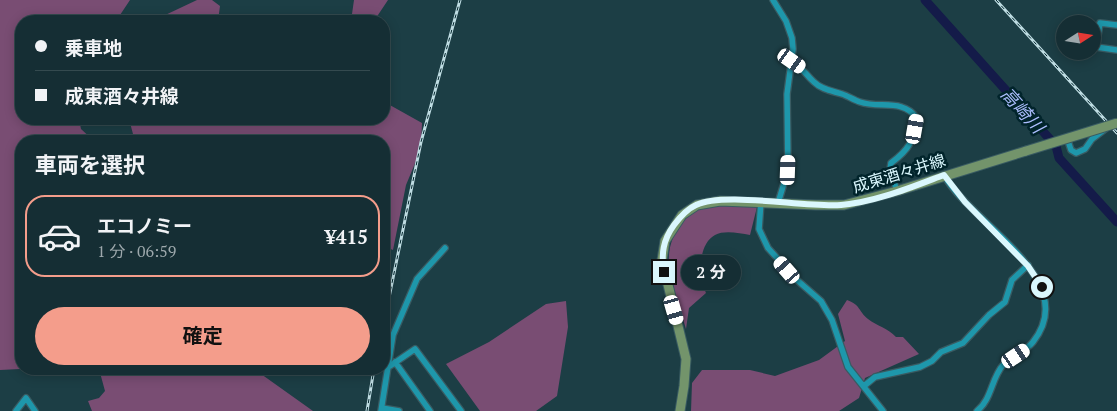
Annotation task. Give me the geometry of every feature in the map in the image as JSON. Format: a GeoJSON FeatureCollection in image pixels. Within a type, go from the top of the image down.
{"type":"FeatureCollection","features":[{"type":"Feature","properties":{"kind":"main road","name":"成東酒々井線"},"geometry":{"type":"LineString","coordinates":[[680,411],[686,359],[662,260],[665,241],[682,215],[697,204],[720,201],[761,201],[844,205],[897,191],[1117,123]]}},
{"type":"Feature","properties":{"kind":"street"},"geometry":{"type":"LineString","coordinates":[[773,0],[782,12],[790,30],[792,61],[787,94],[788,170],[778,203]]}},
{"type":"Feature","properties":{"kind":"street"},"geometry":{"type":"LineString","coordinates":[[1117,25],[1100,23],[1096,47],[1117,50]]}},
{"type":"Feature","properties":{"kind":"street"},"geometry":{"type":"LineString","coordinates":[[792,61],[805,70],[814,83],[823,88],[872,105],[892,104],[911,111],[917,118],[913,139],[906,150],[891,163],[890,170],[897,191]]}},
{"type":"Feature","properties":{"kind":"street"},"geometry":{"type":"LineString","coordinates":[[1067,138],[1071,150],[1076,153],[1082,151],[1092,139],[1106,129]]}},
{"type":"Feature","properties":{"kind":"street"},"geometry":{"type":"LineString","coordinates":[[944,175],[965,202],[1028,266],[1044,292],[1047,306],[1046,318],[1034,341],[1003,366],[996,376],[986,404],[977,411]]}},
{"type":"Feature","properties":{"kind":"street"},"geometry":{"type":"LineString","coordinates":[[761,201],[758,228],[768,248],[797,280],[821,301],[832,320],[848,367],[883,411]]}},
{"type":"Feature","properties":{"kind":"street"},"geometry":{"type":"LineString","coordinates":[[390,373],[393,334],[417,279],[446,248]]}},
{"type":"Feature","properties":{"kind":"street"},"geometry":{"type":"LineString","coordinates":[[864,386],[875,377],[920,367],[932,361],[941,352],[963,344],[989,315],[1005,302],[1012,280],[1028,266]]}},
{"type":"Feature","properties":{"kind":"street"},"geometry":{"type":"LineString","coordinates":[[392,364],[415,349],[461,411]]}},
{"type":"Feature","properties":{"kind":"street"},"geometry":{"type":"LineString","coordinates":[[392,364],[430,411]]}},
{"type":"Feature","properties":{"kind":"street"},"geometry":{"type":"LineString","coordinates":[[390,375],[382,409],[399,411]]}},
{"type":"Feature","properties":{"kind":"street"},"geometry":{"type":"LineString","coordinates":[[16,411],[26,398],[35,411]]}},
{"type":"Feature","properties":{"kind":"shaded area"},"geometry":{"type":"Polygon","coordinates":[[[0,0],[130,0],[120,15],[15,15],[15,125],[80,125],[81,129],[88,135],[15,135],[15,369],[0,370],[0,0]]]}},
{"type":"Feature","properties":{"kind":"shaded area"},"geometry":{"type":"Polygon","coordinates":[[[197,0],[212,0],[220,6],[219,15],[165,15],[197,0]]]}},
{"type":"Feature","properties":{"kind":"shaded area"},"geometry":{"type":"Polygon","coordinates":[[[354,0],[388,0],[378,15],[352,15],[354,0]]]}},
{"type":"Feature","properties":{"kind":"shaded area"},"geometry":{"type":"Polygon","coordinates":[[[390,105],[422,123],[421,149],[406,185],[393,250],[390,249],[390,135],[133,134],[131,125],[390,125],[390,105]]]}},
{"type":"Feature","properties":{"kind":"shaded area"},"geometry":{"type":"Polygon","coordinates":[[[758,203],[750,235],[732,232],[719,233],[709,240],[705,246],[702,254],[701,270],[706,293],[689,308],[686,329],[670,275],[670,248],[674,236],[686,218],[700,207],[716,204],[758,203]]]}},
{"type":"Feature","properties":{"kind":"shaded area"},"geometry":{"type":"Polygon","coordinates":[[[847,300],[855,304],[871,321],[890,331],[896,337],[903,337],[919,354],[865,378],[859,398],[839,411],[691,411],[692,383],[702,370],[750,370],[775,376],[819,360],[845,341],[838,314],[847,300]]]}},
{"type":"Feature","properties":{"kind":"shaded area"},"geometry":{"type":"Polygon","coordinates":[[[566,301],[568,327],[557,396],[536,411],[480,411],[446,364],[489,342],[546,304],[566,301]]]}},
{"type":"Feature","properties":{"kind":"shaded area"},"geometry":{"type":"Polygon","coordinates":[[[101,375],[262,375],[313,411],[92,411],[88,401],[99,398],[105,391],[101,375]]]}},
{"type":"Feature","properties":{"kind":"waterway","name":"高崎川"},"geometry":{"type":"LineString","coordinates":[[925,0],[1056,146],[1059,158],[1117,222]]}},
{"type":"Feature","properties":{"kind":"railway"},"geometry":{"type":"LineString","coordinates":[[390,293],[421,142],[460,0]]}},
{"type":"Feature","properties":{"kind":"railway"},"geometry":{"type":"LineString","coordinates":[[996,0],[1117,133]]}},
{"type":"Feature","properties":{"kind":"railway"},"geometry":{"type":"LineString","coordinates":[[367,411],[373,375]]}},
{"type":"Feature","properties":{"kind":"route"},"geometry":{"type":"LineString","coordinates":[[664,272],[662,250],[669,232],[682,215],[697,204],[720,201],[761,201],[816,206],[844,205],[897,191],[944,175],[949,184],[965,202],[1028,266],[1042,287]]}}]}
